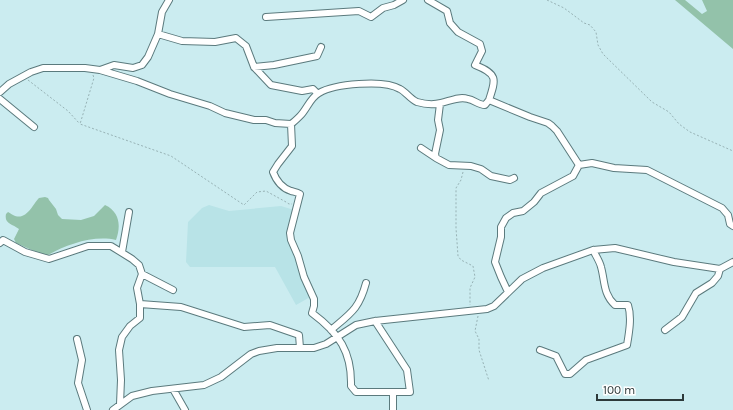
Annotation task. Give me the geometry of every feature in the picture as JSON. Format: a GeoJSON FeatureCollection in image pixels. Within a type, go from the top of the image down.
{"type":"FeatureCollection","features":[{"type":"Feature","properties":{"kind":"street"},"geometry":{"type":"LineString","coordinates":[[100,70],[114,65],[133,68],[142,65],[148,57],[158,34],[162,12],[169,0]]}},
{"type":"Feature","properties":{"kind":"street"},"geometry":{"type":"LineString","coordinates":[[266,17],[359,11],[371,17],[383,8],[394,5],[402,0]]}},
{"type":"Feature","properties":{"kind":"street"},"geometry":{"type":"LineString","coordinates":[[0,92],[9,84],[43,68],[90,69],[100,70],[137,81],[170,94],[225,112],[254,120],[266,120],[275,123],[291,124],[300,116],[312,98],[327,88],[369,83],[390,84],[400,89],[415,101],[430,104],[440,104],[455,99],[467,98],[485,105],[489,100],[495,82],[486,70],[475,65],[482,51],[480,44],[458,32],[450,23],[447,11],[430,1]]}},
{"type":"Feature","properties":{"kind":"street"},"geometry":{"type":"LineString","coordinates":[[158,34],[182,41],[215,42],[236,38],[246,46],[254,67],[271,85],[302,91],[313,89],[317,94]]}},
{"type":"Feature","properties":{"kind":"street"},"geometry":{"type":"LineString","coordinates":[[254,67],[274,65],[317,56],[321,47]]}},
{"type":"Feature","properties":{"kind":"street"},"geometry":{"type":"LineString","coordinates":[[0,99],[34,127]]}},
{"type":"Feature","properties":{"kind":"street"},"geometry":{"type":"LineString","coordinates":[[489,100],[552,126],[557,131],[579,165]]}},
{"type":"Feature","properties":{"kind":"street"},"geometry":{"type":"LineString","coordinates":[[436,158],[435,154],[440,130],[438,120],[440,104]]}},
{"type":"Feature","properties":{"kind":"street"},"geometry":{"type":"LineString","coordinates":[[291,124],[292,146],[273,172],[278,182],[289,190],[300,194],[290,233],[304,277],[314,299],[312,313],[324,322],[342,342],[348,358],[351,374],[351,386],[356,392],[410,392],[407,370],[375,321]]}},
{"type":"Feature","properties":{"kind":"street"},"geometry":{"type":"LineString","coordinates":[[421,148],[449,165],[471,166],[481,169],[491,176],[510,180],[514,178]]}},
{"type":"Feature","properties":{"kind":"street"},"geometry":{"type":"LineString","coordinates":[[579,165],[592,163],[614,168],[647,170],[722,208],[728,215],[730,224],[733,226]]}},
{"type":"Feature","properties":{"kind":"street"},"geometry":{"type":"LineString","coordinates":[[508,292],[501,278],[496,262],[501,237],[501,227],[506,218],[513,213],[523,211],[534,202],[541,193],[573,176],[579,165]]}},
{"type":"Feature","properties":{"kind":"street"},"geometry":{"type":"LineString","coordinates":[[122,252],[129,212]]}},
{"type":"Feature","properties":{"kind":"street"},"geometry":{"type":"LineString","coordinates":[[0,243],[3,240],[25,252],[49,259],[88,246],[111,246],[132,259],[138,265],[142,274],[173,290]]}},
{"type":"Feature","properties":{"kind":"street"},"geometry":{"type":"LineString","coordinates":[[112,410],[132,396],[152,391],[204,385],[221,377],[251,354],[259,351],[277,348],[314,348],[338,338],[356,325],[375,321],[479,311],[494,306],[522,279],[542,268],[593,250],[615,248],[674,262],[720,269],[733,262]]}},
{"type":"Feature","properties":{"kind":"street"},"geometry":{"type":"LineString","coordinates":[[540,350],[556,356],[564,374],[570,374],[586,360],[627,344],[629,334],[628,305],[615,305],[609,300],[605,290],[601,266],[593,250]]}},
{"type":"Feature","properties":{"kind":"street"},"geometry":{"type":"LineString","coordinates":[[665,330],[682,317],[696,293],[712,283],[718,276],[720,269]]}},
{"type":"Feature","properties":{"kind":"street"},"geometry":{"type":"LineString","coordinates":[[120,404],[121,380],[119,350],[122,337],[130,326],[140,318],[140,304],[137,288],[142,274]]}},
{"type":"Feature","properties":{"kind":"street"},"geometry":{"type":"LineString","coordinates":[[331,330],[351,314],[361,299],[366,283]]}},
{"type":"Feature","properties":{"kind":"street"},"geometry":{"type":"LineString","coordinates":[[140,304],[181,307],[244,327],[270,325],[299,334],[300,348]]}},
{"type":"Feature","properties":{"kind":"street"},"geometry":{"type":"LineString","coordinates":[[77,339],[82,360],[78,383],[87,410]]}},
{"type":"Feature","properties":{"kind":"street"},"geometry":{"type":"LineString","coordinates":[[173,389],[185,410]]}},
{"type":"Feature","properties":{"kind":"street"},"geometry":{"type":"LineString","coordinates":[[393,392],[393,410]]}},
{"type":"Feature","properties":{"kind":"path"},"geometry":{"type":"LineString","coordinates":[[547,0],[564,8],[584,23],[590,25],[596,32],[598,45],[603,54],[652,102],[669,112],[679,124],[690,132],[733,151]]}},
{"type":"Feature","properties":{"kind":"path"},"geometry":{"type":"LineString","coordinates":[[80,124],[94,78],[90,69]]}},
{"type":"Feature","properties":{"kind":"path"},"geometry":{"type":"LineString","coordinates":[[23,77],[68,111],[80,124],[171,156],[244,205],[257,192],[266,191],[289,204],[298,203]]}},
{"type":"Feature","properties":{"kind":"path"},"geometry":{"type":"LineString","coordinates":[[463,166],[461,180],[456,188],[456,228],[458,256],[460,260],[473,266],[475,277],[470,288],[470,311]]}},
{"type":"Feature","properties":{"kind":"path"},"geometry":{"type":"LineString","coordinates":[[479,311],[475,331],[479,339],[479,350],[489,381]]}},
{"type":"Feature","properties":{"kind":"shaded area"},"geometry":{"type":"Polygon","coordinates":[[[209,205],[229,211],[281,206],[294,210],[290,237],[312,296],[296,305],[275,267],[190,267],[186,262],[188,222],[202,208],[209,205]]]}},
{"type":"Feature","properties":{"kind":"green space"},"geometry":{"type":"Polygon","coordinates":[[[675,0],[685,0],[702,14],[707,11],[702,0],[733,0],[733,49],[675,0]]]}},
{"type":"Feature","properties":{"kind":"green space"},"geometry":{"type":"Polygon","coordinates":[[[39,198],[48,198],[62,219],[81,220],[94,216],[105,205],[110,208],[114,211],[119,225],[116,240],[90,240],[64,247],[48,255],[43,255],[16,243],[14,239],[19,229],[7,222],[6,214],[8,212],[18,217],[22,216],[29,211],[39,198]]]}}]}
